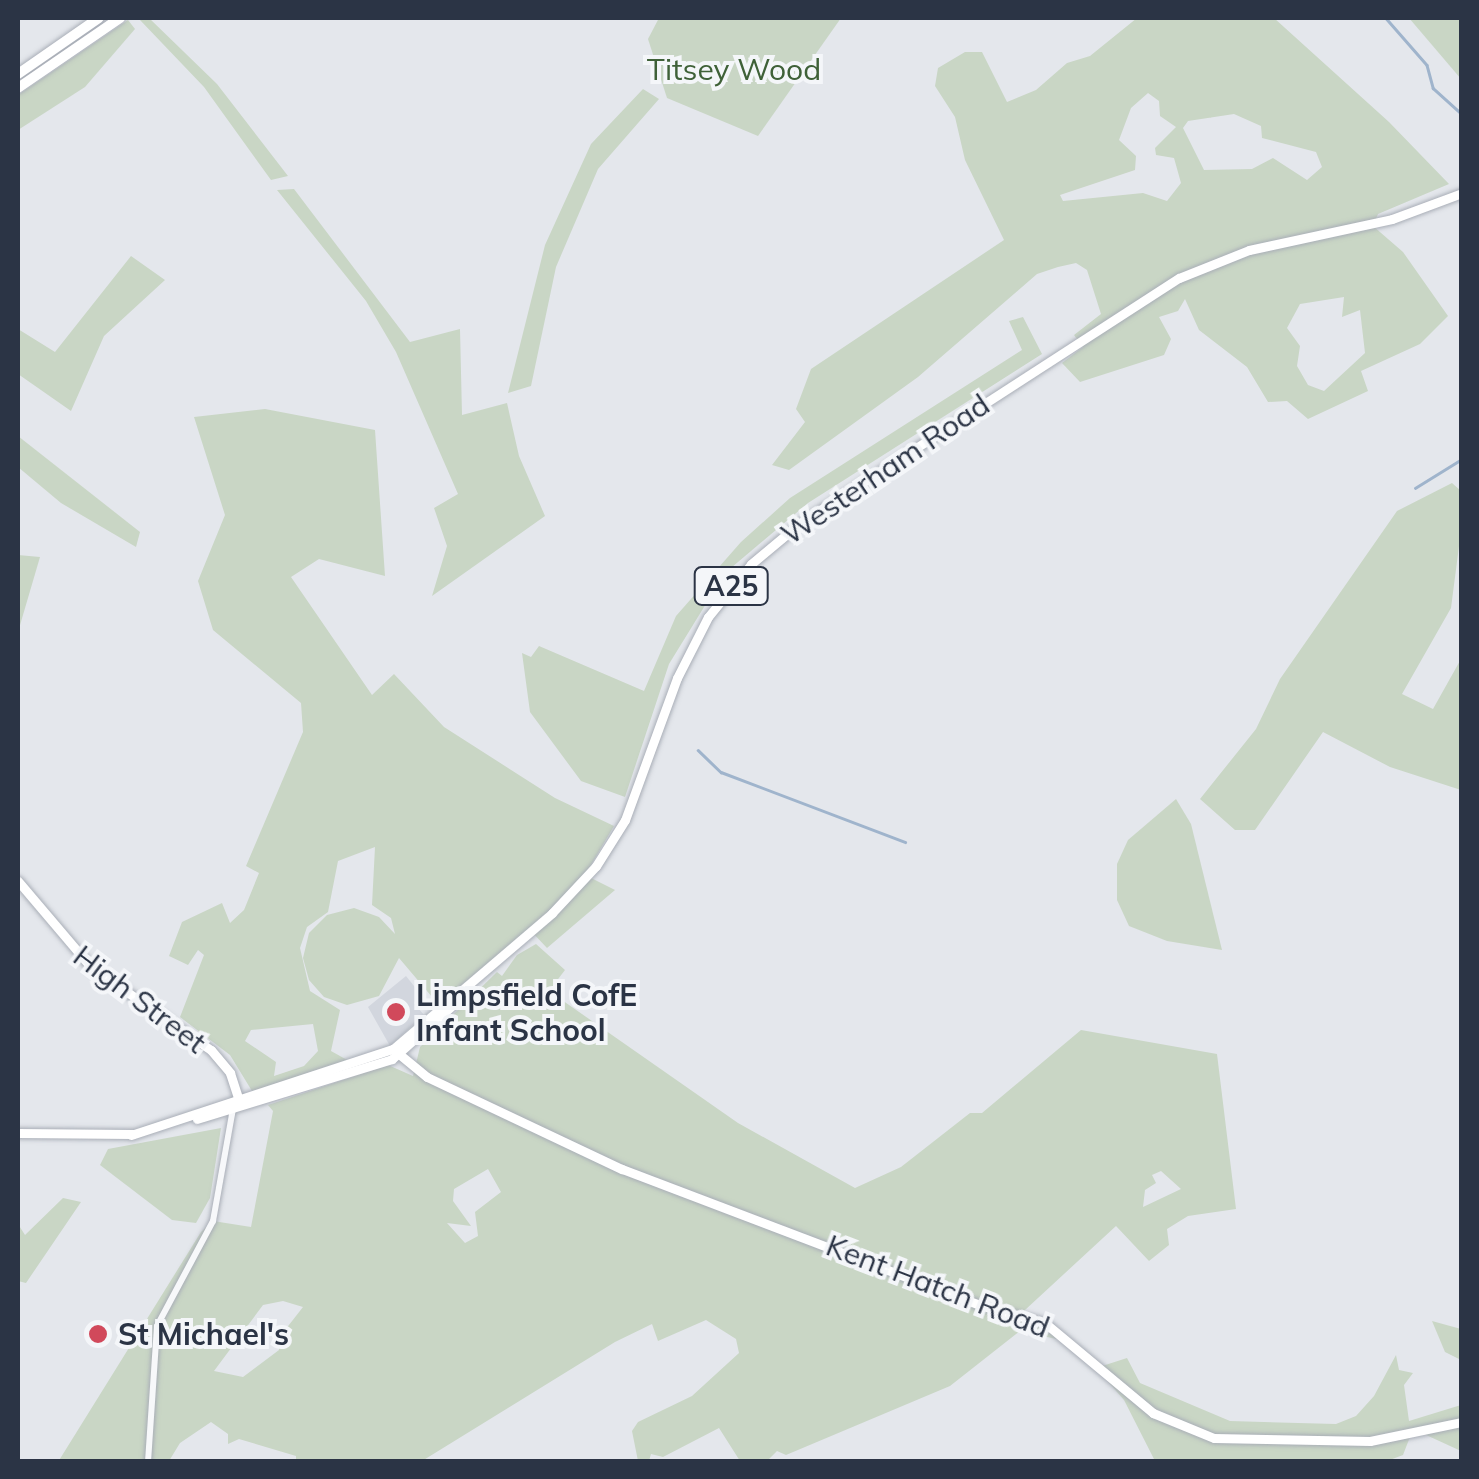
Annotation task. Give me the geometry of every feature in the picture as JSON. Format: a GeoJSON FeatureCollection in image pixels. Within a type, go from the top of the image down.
{"type":"FeatureCollection","features":[{"type":"Feature","properties":{"kind":"highway"},"geometry":{"type":"LineString","coordinates":[[18,74],[100,18]]}},
{"type":"Feature","properties":{"kind":"highway"},"geometry":{"type":"LineString","coordinates":[[18,88],[120,18]]}},
{"type":"Feature","properties":{"kind":"main road","name":"Westerham Road"},"geometry":{"type":"LineString","coordinates":[[400,1049],[496,962],[605,854],[637,795],[694,640],[733,584],[777,540],[1180,278],[1250,250],[1392,219],[1462,193]]}},
{"type":"Feature","properties":{"kind":"main road","name":"High Street"},"geometry":{"type":"LineString","coordinates":[[18,882],[91,968],[196,1038],[226,1068],[237,1104]]}},
{"type":"Feature","properties":{"kind":"main road","name":"Kent Hatch Road"},"geometry":{"type":"LineString","coordinates":[[400,1049],[412,1068],[622,1169],[983,1306],[1045,1323],[1152,1412],[1214,1438],[1370,1441],[1462,1422]]}},
{"type":"Feature","properties":{"kind":"main road","name":"A25"},"geometry":{"type":"LineString","coordinates":[[18,1133],[130,1135],[400,1049]]}},
{"type":"Feature","properties":{"kind":"street"},"geometry":{"type":"LineString","coordinates":[[148,1459],[157,1326],[213,1221],[237,1104]]}},
{"type":"Feature","properties":{"kind":"shaded area","name":"Limpsfield CofE Infant School"},"geometry":{"type":"Polygon","coordinates":[[[406,976],[422,996],[414,1003],[424,1015],[390,1046],[368,1007],[406,976]]]}},
{"type":"Feature","properties":{"kind":"green space"},"geometry":{"type":"Polygon","coordinates":[[[149,18],[217,84],[288,176],[271,180],[204,87],[140,20],[149,18]]]}},
{"type":"Feature","properties":{"kind":"green space","name":"Titsey Wood"},"geometry":{"type":"Polygon","coordinates":[[[659,18],[841,18],[758,136],[667,98],[648,39],[659,18]]]}},
{"type":"Feature","properties":{"kind":"green space"},"geometry":{"type":"Polygon","coordinates":[[[1137,18],[1274,18],[1389,122],[1449,184],[1378,214],[1373,226],[1403,252],[1448,316],[1420,344],[1361,371],[1368,391],[1308,419],[1287,401],[1268,402],[1247,367],[1199,330],[1185,299],[1178,311],[1159,317],[1171,339],[1164,355],[1080,382],[1062,363],[1083,347],[1074,335],[1101,314],[1087,270],[1076,263],[1037,274],[918,377],[789,470],[772,465],[805,422],[796,409],[811,369],[1004,240],[965,160],[955,117],[935,86],[938,68],[965,52],[982,52],[1007,102],[1036,90],[1067,63],[1090,56],[1137,18]],[[1148,93],[1131,108],[1119,140],[1136,156],[1135,170],[1060,195],[1063,201],[1143,193],[1167,201],[1181,183],[1174,158],[1156,155],[1155,148],[1176,127],[1160,116],[1159,101],[1148,93]],[[1234,114],[1188,121],[1183,128],[1204,170],[1252,169],[1273,158],[1307,180],[1322,167],[1316,152],[1262,138],[1261,126],[1234,114]],[[1344,297],[1300,304],[1287,328],[1300,346],[1297,366],[1308,385],[1324,391],[1365,353],[1360,310],[1342,317],[1344,297]]]}},
{"type":"Feature","properties":{"kind":"green space"},"geometry":{"type":"Polygon","coordinates":[[[1409,18],[1461,18],[1461,79],[1409,18]]]}},
{"type":"Feature","properties":{"kind":"green space"},"geometry":{"type":"Polygon","coordinates":[[[128,20],[135,29],[85,87],[18,130],[18,95],[128,20]]]}},
{"type":"Feature","properties":{"kind":"green space"},"geometry":{"type":"Polygon","coordinates":[[[643,89],[659,99],[598,169],[556,267],[531,386],[508,393],[545,245],[591,144],[643,89]]]}},
{"type":"Feature","properties":{"kind":"green space"},"geometry":{"type":"Polygon","coordinates":[[[294,189],[410,342],[460,329],[462,415],[507,403],[519,456],[545,516],[432,596],[447,546],[434,508],[458,494],[396,352],[366,301],[277,190],[294,189]]]}},
{"type":"Feature","properties":{"kind":"green space"},"geometry":{"type":"Polygon","coordinates":[[[131,256],[165,280],[104,336],[71,411],[18,374],[18,329],[55,352],[131,256]]]}},
{"type":"Feature","properties":{"kind":"green space"},"geometry":{"type":"Polygon","coordinates":[[[1023,317],[1042,354],[808,503],[725,573],[669,664],[625,797],[581,781],[530,712],[522,653],[531,657],[539,646],[644,691],[676,616],[741,542],[790,498],[1022,350],[1009,321],[1023,317]]]}},
{"type":"Feature","properties":{"kind":"green space"},"geometry":{"type":"Polygon","coordinates":[[[265,409],[375,430],[385,576],[319,559],[291,577],[372,695],[394,674],[444,727],[555,798],[614,826],[585,875],[615,890],[547,948],[530,930],[438,1004],[399,958],[379,996],[347,1005],[324,997],[309,980],[303,958],[309,933],[327,915],[354,908],[379,917],[395,934],[391,918],[372,905],[375,847],[338,861],[328,912],[307,927],[300,948],[310,991],[340,1010],[331,1051],[349,1061],[252,1091],[230,1055],[180,1017],[204,955],[198,950],[188,965],[169,956],[182,922],[222,903],[230,923],[244,910],[259,873],[246,866],[303,732],[301,703],[213,630],[198,581],[225,515],[194,417],[265,409]],[[313,1024],[251,1030],[245,1041],[276,1062],[274,1076],[304,1066],[318,1051],[313,1024]]]}},
{"type":"Feature","properties":{"kind":"green space"},"geometry":{"type":"Polygon","coordinates":[[[18,436],[140,532],[136,547],[61,503],[18,467],[18,436]]]}},
{"type":"Feature","properties":{"kind":"green space"},"geometry":{"type":"Polygon","coordinates":[[[1452,483],[1461,491],[1462,523],[1451,608],[1402,694],[1433,709],[1461,659],[1461,790],[1390,767],[1323,732],[1255,830],[1235,830],[1200,799],[1256,729],[1280,679],[1397,511],[1452,483]]]}},
{"type":"Feature","properties":{"kind":"green space"},"geometry":{"type":"Polygon","coordinates":[[[18,555],[40,557],[18,632],[18,555]]]}},
{"type":"Feature","properties":{"kind":"green space"},"geometry":{"type":"Polygon","coordinates":[[[1176,799],[1191,824],[1222,950],[1167,941],[1129,926],[1117,900],[1117,864],[1128,840],[1176,799]]]}},
{"type":"Feature","properties":{"kind":"green space"},"geometry":{"type":"Polygon","coordinates":[[[536,944],[565,970],[549,991],[738,1123],[855,1188],[901,1167],[970,1113],[982,1113],[1081,1030],[1217,1054],[1236,1209],[1188,1216],[1167,1229],[1169,1245],[1149,1261],[1116,1226],[1025,1310],[1026,1319],[1061,1340],[1020,1331],[950,1386],[786,1455],[777,1451],[767,1461],[740,1461],[719,1428],[663,1457],[651,1454],[649,1461],[638,1461],[632,1431],[638,1422],[692,1396],[739,1353],[736,1339],[706,1320],[658,1341],[652,1324],[615,1342],[422,1461],[296,1461],[296,1456],[239,1439],[228,1444],[228,1434],[211,1422],[180,1443],[169,1461],[58,1462],[201,1232],[213,1221],[251,1227],[273,1111],[268,1105],[388,1065],[413,1076],[420,1047],[497,972],[502,976],[517,955],[536,944]],[[488,1169],[454,1189],[453,1201],[471,1226],[447,1223],[465,1243],[478,1236],[475,1212],[501,1192],[488,1169]],[[1161,1171],[1152,1175],[1156,1183],[1145,1190],[1143,1207],[1181,1189],[1161,1171]],[[283,1301],[263,1305],[214,1371],[243,1377],[279,1350],[278,1339],[303,1307],[283,1301]]]}},
{"type":"Feature","properties":{"kind":"green space"},"geometry":{"type":"Polygon","coordinates":[[[221,1128],[210,1198],[196,1223],[172,1220],[100,1165],[108,1149],[221,1128]]]}},
{"type":"Feature","properties":{"kind":"green space"},"geometry":{"type":"Polygon","coordinates":[[[63,1198],[81,1202],[26,1283],[18,1281],[18,1224],[25,1235],[63,1198]]]}},
{"type":"Feature","properties":{"kind":"green space"},"geometry":{"type":"Polygon","coordinates":[[[1432,1321],[1461,1329],[1461,1360],[1445,1352],[1432,1321]]]}},
{"type":"Feature","properties":{"kind":"green space"},"geometry":{"type":"Polygon","coordinates":[[[1396,1355],[1399,1370],[1413,1373],[1404,1385],[1409,1421],[1461,1405],[1461,1451],[1413,1429],[1403,1455],[1387,1461],[1155,1461],[1124,1400],[1096,1368],[1127,1358],[1140,1383],[1230,1421],[1336,1424],[1356,1416],[1374,1396],[1396,1355]]]}},
{"type":"Feature","properties":{"kind":"waterway"},"geometry":{"type":"LineString","coordinates":[[1386,18],[1427,65],[1433,88],[1462,114]]}},
{"type":"Feature","properties":{"kind":"waterway"},"geometry":{"type":"LineString","coordinates":[[1415,488],[1462,459]]}},
{"type":"Feature","properties":{"kind":"waterway"},"geometry":{"type":"LineString","coordinates":[[698,750],[721,772],[905,842]]}},
{"type":"Feature","properties":{"kind":"place","name":"Limpsfield CofE Infant School"},"geometry":{"type":"Point","coordinates":[396,1012]}},
{"type":"Feature","properties":{"kind":"place","name":"St Michael's"},"geometry":{"type":"Point","coordinates":[98,1334]}}]}
